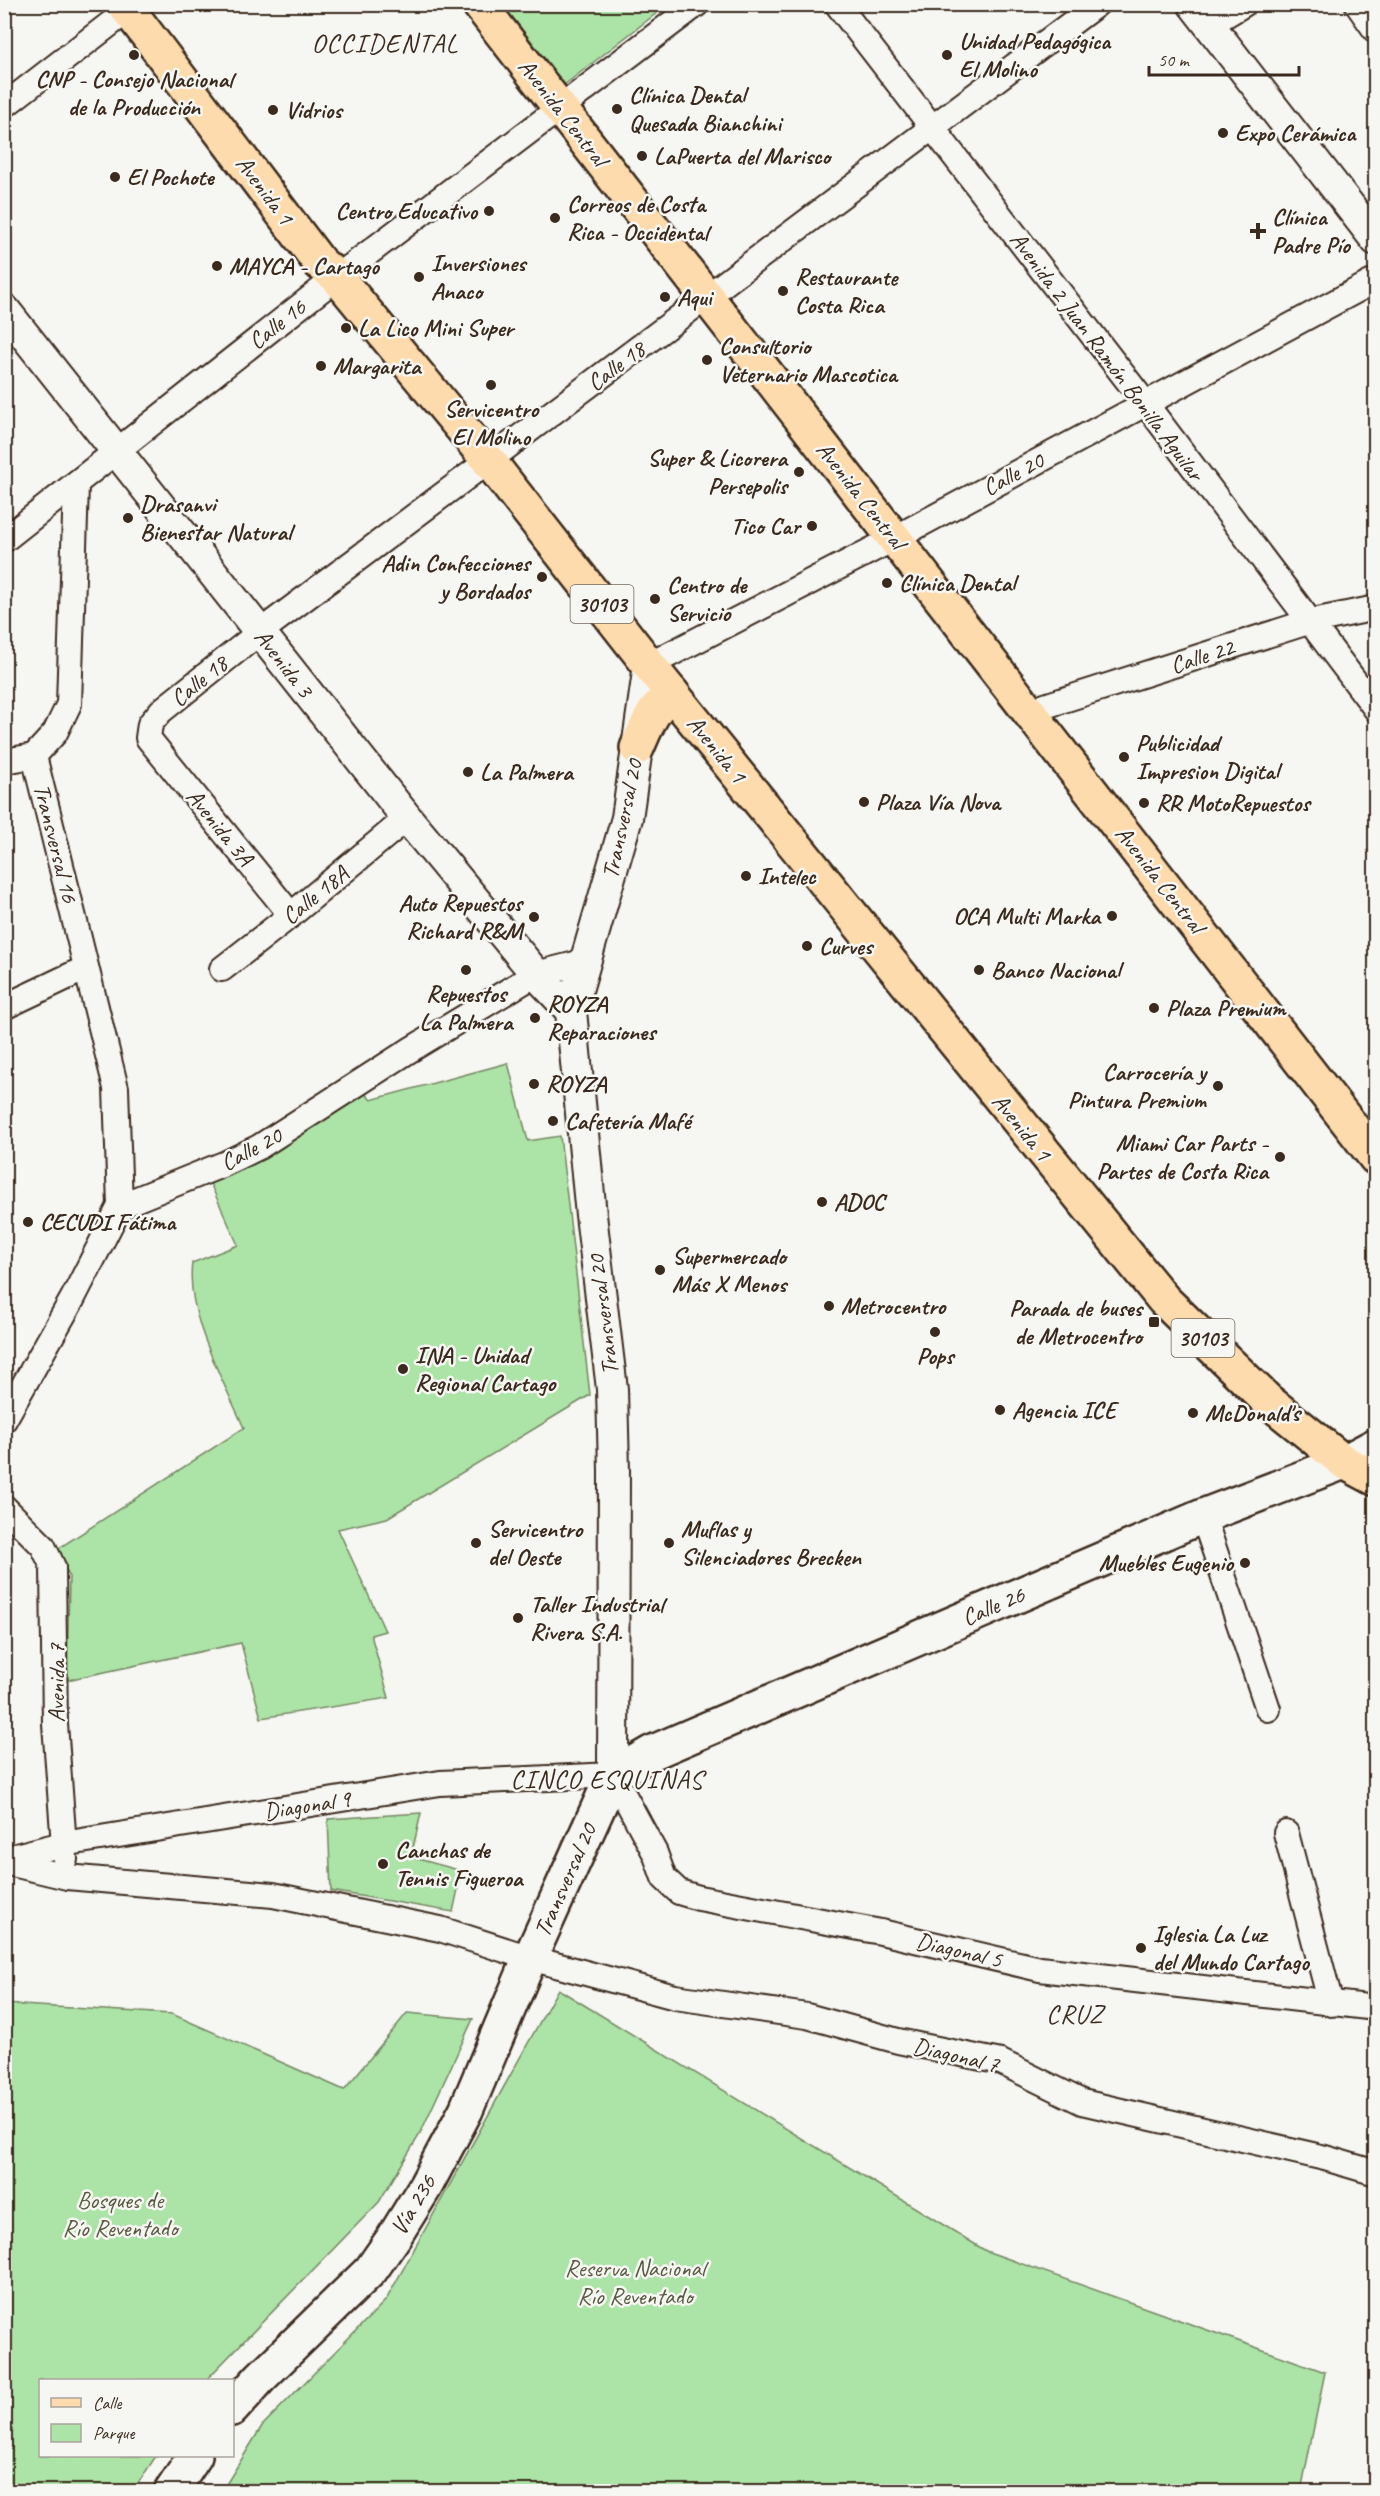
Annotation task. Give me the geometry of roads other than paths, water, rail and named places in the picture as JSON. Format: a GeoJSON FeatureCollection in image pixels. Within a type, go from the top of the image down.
{"type":"FeatureCollection","features":[{"type":"Feature","properties":{"kind":"main road","name":"Avenida Central"},"geometry":{"type":"LineString","coordinates":[[479,4],[1376,1158]]}},
{"type":"Feature","properties":{"kind":"main road","name":"Avenida 1"},"geometry":{"type":"LineString","coordinates":[[129,6],[320,263],[337,277],[489,461],[649,665],[1164,1300],[1267,1400],[1344,1462],[1376,1479]]}},
{"type":"Feature","properties":{"kind":"main road"},"geometry":{"type":"LineString","coordinates":[[637,748],[652,715],[663,700],[672,693]]}},
{"type":"Feature","properties":{"kind":"main road","name":"Calle 26"},"geometry":{"type":"LineString","coordinates":[[613,1775],[651,1753],[1203,1516],[1344,1462],[1376,1445]]}},
{"type":"Feature","properties":{"kind":"main road","name":"Transversal 20"},"geometry":{"type":"LineString","coordinates":[[530,1958],[613,1775]]}},
{"type":"Feature","properties":{"kind":"main road","name":"Vía 236"},"geometry":{"type":"LineString","coordinates":[[234,2407],[260,2378],[371,2270],[394,2237],[425,2187],[466,2110],[530,1958]]}},
{"type":"Feature","properties":{"kind":"main road"},"geometry":{"type":"LineString","coordinates":[[171,2492],[194,2457]]}},
{"type":"Feature","properties":{"kind":"street","name":"Calle 16"},"geometry":{"type":"LineString","coordinates":[[4,540],[337,277],[697,4]]}},
{"type":"Feature","properties":{"kind":"street","name":"Avenida 2 Juan Ramón Bonilla Aguilar"},"geometry":{"type":"LineString","coordinates":[[837,4],[1145,403],[1308,622],[1376,709]]}},
{"type":"Feature","properties":{"kind":"street","name":"Calle 18"},"geometry":{"type":"LineString","coordinates":[[148,738],[150,724],[161,711],[260,632],[1098,4]]}},
{"type":"Feature","properties":{"kind":"street"},"geometry":{"type":"LineString","coordinates":[[1244,4],[1201,15],[1376,240]]}},
{"type":"Feature","properties":{"kind":"street"},"geometry":{"type":"LineString","coordinates":[[1357,4],[1376,31]]}},
{"type":"Feature","properties":{"kind":"street"},"geometry":{"type":"LineString","coordinates":[[4,106],[129,6]]}},
{"type":"Feature","properties":{"kind":"street","name":"Calle 20"},"geometry":{"type":"LineString","coordinates":[[649,665],[895,538],[1376,280]]}},
{"type":"Feature","properties":{"kind":"street","name":"Avenida 3"},"geometry":{"type":"LineString","coordinates":[[7,317],[407,818],[536,974],[571,1011]]}},
{"type":"Feature","properties":{"kind":"street","name":"Transversal 16"},"geometry":{"type":"LineString","coordinates":[[76,485],[69,704],[55,733],[34,756],[116,1088],[120,1206]]}},
{"type":"Feature","properties":{"kind":"street","name":"Calle 22"},"geometry":{"type":"LineString","coordinates":[[1029,711],[1308,622],[1376,608]]}},
{"type":"Feature","properties":{"kind":"street","name":"Transversal 20"},"geometry":{"type":"LineString","coordinates":[[613,1775],[612,1389],[592,1224],[571,1011],[627,819],[649,665]]}},
{"type":"Feature","properties":{"kind":"street","name":"Avenida 3A"},"geometry":{"type":"LineString","coordinates":[[148,738],[291,915]]}},
{"type":"Feature","properties":{"kind":"street"},"geometry":{"type":"LineString","coordinates":[[4,761],[34,756]]}},
{"type":"Feature","properties":{"kind":"street","name":"Calle 18A"},"geometry":{"type":"LineString","coordinates":[[222,969],[407,818]]}},
{"type":"Feature","properties":{"kind":"street","name":"Calle 20"},"geometry":{"type":"LineString","coordinates":[[120,1206],[215,1168],[259,1147],[410,1050],[536,974],[587,961]]}},
{"type":"Feature","properties":{"kind":"street"},"geometry":{"type":"LineString","coordinates":[[4,1007],[86,968]]}},
{"type":"Feature","properties":{"kind":"street"},"geometry":{"type":"LineString","coordinates":[[8,1409],[73,1298],[120,1206]]}},
{"type":"Feature","properties":{"kind":"street","name":"Avenida 7"},"geometry":{"type":"LineString","coordinates":[[4,1508],[43,1546],[53,1567],[55,1724],[63,1844],[68,1877]]}},
{"type":"Feature","properties":{"kind":"street"},"geometry":{"type":"LineString","coordinates":[[1203,1516],[1268,1709]]}},
{"type":"Feature","properties":{"kind":"street","name":"Diagonal 9"},"geometry":{"type":"LineString","coordinates":[[4,1861],[63,1844],[440,1783],[613,1775]]}},
{"type":"Feature","properties":{"kind":"street","name":"Diagonal 5"},"geometry":{"type":"LineString","coordinates":[[613,1775],[655,1853],[664,1878],[679,1892],[699,1898],[881,1932],[1040,1969],[1376,2008]]}},
{"type":"Feature","properties":{"kind":"street"},"geometry":{"type":"LineString","coordinates":[[1286,1833],[1331,2004]]}},
{"type":"Feature","properties":{"kind":"street","name":"Diagonal 7"},"geometry":{"type":"LineString","coordinates":[[4,1861],[68,1877],[273,1895],[440,1929],[530,1958],[675,1997],[807,2016],[898,2042],[1001,2062],[1082,2102],[1325,2158],[1376,2173]]}},
{"type":"Feature","properties":{"kind":"place","name":"CNP - Consejo Nacional de la Producción"},"geometry":{"type":"Point","coordinates":[134,55]}},
{"type":"Feature","properties":{"kind":"place","name":"Unidad Pedagógica El Molino"},"geometry":{"type":"Point","coordinates":[947,55]}},
{"type":"Feature","properties":{"kind":"place","name":"Clínica Dental Quesada Bianchini"},"geometry":{"type":"Point","coordinates":[617,109]}},
{"type":"Feature","properties":{"kind":"place","name":"Vidrios"},"geometry":{"type":"Point","coordinates":[273,110]}},
{"type":"Feature","properties":{"kind":"place","name":"Expo Cerámica"},"geometry":{"type":"Point","coordinates":[1223,133]}},
{"type":"Feature","properties":{"kind":"place","name":"LaPuerta del Marisco"},"geometry":{"type":"Point","coordinates":[642,156]}},
{"type":"Feature","properties":{"kind":"place","name":"El Pochote"},"geometry":{"type":"Point","coordinates":[115,177]}},
{"type":"Feature","properties":{"kind":"place","name":"Centro Educativo"},"geometry":{"type":"Point","coordinates":[489,211]}},
{"type":"Feature","properties":{"kind":"place","name":"Correos de Costa Rica - Occidental"},"geometry":{"type":"Point","coordinates":[555,218]}},
{"type":"Feature","properties":{"kind":"place","name":"Clínica Padre Pío"},"geometry":{"type":"Point","coordinates":[1258,231]}},
{"type":"Feature","properties":{"kind":"place","name":"MAYCA - Cartago"},"geometry":{"type":"Point","coordinates":[217,266]}},
{"type":"Feature","properties":{"kind":"place","name":"Inversiones Anaco"},"geometry":{"type":"Point","coordinates":[419,277]}},
{"type":"Feature","properties":{"kind":"place","name":"Restaurante Costa Rica"},"geometry":{"type":"Point","coordinates":[783,291]}},
{"type":"Feature","properties":{"kind":"place","name":"Aqui"},"geometry":{"type":"Point","coordinates":[665,297]}},
{"type":"Feature","properties":{"kind":"place","name":"La Lico Mini Super"},"geometry":{"type":"Point","coordinates":[346,328]}},
{"type":"Feature","properties":{"kind":"place","name":"Consultorio Veternario Mascotica"},"geometry":{"type":"Point","coordinates":[707,360]}},
{"type":"Feature","properties":{"kind":"place","name":"Margarita"},"geometry":{"type":"Point","coordinates":[321,366]}},
{"type":"Feature","properties":{"kind":"place","name":"Servicentro El Molino"},"geometry":{"type":"Point","coordinates":[491,385]}},
{"type":"Feature","properties":{"kind":"place","name":"Super & Licorera Persepolis"},"geometry":{"type":"Point","coordinates":[799,472]}},
{"type":"Feature","properties":{"kind":"place","name":"Drasanvi Bienestar Natural"},"geometry":{"type":"Point","coordinates":[128,518]}},
{"type":"Feature","properties":{"kind":"place","name":"Tico Car"},"geometry":{"type":"Point","coordinates":[812,526]}},
{"type":"Feature","properties":{"kind":"place","name":"Adin Confecciones y Bordados"},"geometry":{"type":"Point","coordinates":[542,577]}},
{"type":"Feature","properties":{"kind":"place","name":"Clínica Dental"},"geometry":{"type":"Point","coordinates":[887,583]}},
{"type":"Feature","properties":{"kind":"place","name":"Centro de Servicio"},"geometry":{"type":"Point","coordinates":[655,599]}},
{"type":"Feature","properties":{"kind":"place","name":"Publicidad Impresion Digital"},"geometry":{"type":"Point","coordinates":[1124,757]}},
{"type":"Feature","properties":{"kind":"place","name":"La Palmera"},"geometry":{"type":"Point","coordinates":[468,772]}},
{"type":"Feature","properties":{"kind":"place","name":"Plaza Vía Nova"},"geometry":{"type":"Point","coordinates":[864,802]}},
{"type":"Feature","properties":{"kind":"place","name":"RR MotoRepuestos"},"geometry":{"type":"Point","coordinates":[1144,803]}},
{"type":"Feature","properties":{"kind":"place","name":"Intelec"},"geometry":{"type":"Point","coordinates":[746,876]}},
{"type":"Feature","properties":{"kind":"place","name":"OCA Multi Marka"},"geometry":{"type":"Point","coordinates":[1112,916]}},
{"type":"Feature","properties":{"kind":"place","name":"Auto Repuestos Richard R&M"},"geometry":{"type":"Point","coordinates":[534,917]}},
{"type":"Feature","properties":{"kind":"place","name":"Curves"},"geometry":{"type":"Point","coordinates":[807,946]}},
{"type":"Feature","properties":{"kind":"place","name":"Repuestos La Palmera"},"geometry":{"type":"Point","coordinates":[466,970]}},
{"type":"Feature","properties":{"kind":"place","name":"Banco Nacional"},"geometry":{"type":"Point","coordinates":[979,970]}},
{"type":"Feature","properties":{"kind":"place","name":"Plaza Premium"},"geometry":{"type":"Point","coordinates":[1154,1008]}},
{"type":"Feature","properties":{"kind":"place","name":"ROYZA Reparaciones"},"geometry":{"type":"Point","coordinates":[535,1018]}},
{"type":"Feature","properties":{"kind":"place","name":"ROYZA"},"geometry":{"type":"Point","coordinates":[534,1084]}},
{"type":"Feature","properties":{"kind":"place","name":"Carrocería y Pintura Premium"},"geometry":{"type":"Point","coordinates":[1218,1086]}},
{"type":"Feature","properties":{"kind":"place","name":"Cafetería Mafé"},"geometry":{"type":"Point","coordinates":[553,1121]}},
{"type":"Feature","properties":{"kind":"place","name":"Miami Car Parts - Partes de Costa Rica"},"geometry":{"type":"Point","coordinates":[1280,1157]}},
{"type":"Feature","properties":{"kind":"place","name":"ADOC"},"geometry":{"type":"Point","coordinates":[822,1202]}},
{"type":"Feature","properties":{"kind":"place","name":"CECUDI Fátima"},"geometry":{"type":"Point","coordinates":[28,1222]}},
{"type":"Feature","properties":{"kind":"place","name":"Supermercado Más X Menos"},"geometry":{"type":"Point","coordinates":[660,1270]}},
{"type":"Feature","properties":{"kind":"place","name":"Metrocentro"},"geometry":{"type":"Point","coordinates":[829,1306]}},
{"type":"Feature","properties":{"kind":"place","name":"Parada de buses de Metrocentro"},"geometry":{"type":"Point","coordinates":[1154,1322]}},
{"type":"Feature","properties":{"kind":"place","name":"Pops"},"geometry":{"type":"Point","coordinates":[935,1332]}},
{"type":"Feature","properties":{"kind":"place","name":"INA - Unidad Regional Cartago"},"geometry":{"type":"Point","coordinates":[403,1369]}},
{"type":"Feature","properties":{"kind":"place","name":"Agencia ICE"},"geometry":{"type":"Point","coordinates":[1000,1410]}},
{"type":"Feature","properties":{"kind":"place","name":"McDonald's"},"geometry":{"type":"Point","coordinates":[1193,1413]}},
{"type":"Feature","properties":{"kind":"place","name":"Servicentro del Oeste"},"geometry":{"type":"Point","coordinates":[476,1543]}},
{"type":"Feature","properties":{"kind":"place","name":"Muflas y Silenciadores Brecken"},"geometry":{"type":"Point","coordinates":[669,1543]}},
{"type":"Feature","properties":{"kind":"place","name":"Muebles Eugenio"},"geometry":{"type":"Point","coordinates":[1245,1563]}},
{"type":"Feature","properties":{"kind":"place","name":"Taller Industrial Rivera S.A."},"geometry":{"type":"Point","coordinates":[518,1618]}},
{"type":"Feature","properties":{"kind":"place","name":"Canchas de Tennis Figueroa"},"geometry":{"type":"Point","coordinates":[383,1864]}},
{"type":"Feature","properties":{"kind":"place","name":"Iglesia La Luz del Mundo Cartago"},"geometry":{"type":"Point","coordinates":[1141,1948]}},
{"type":"Feature","properties":{"kind":"district","name":"OCCIDENTAL"},"geometry":{"type":"Point","coordinates":[385,43]}},
{"type":"Feature","properties":{"kind":"district","name":"CINCO ESQUINAS"},"geometry":{"type":"Point","coordinates":[607,1779]}},
{"type":"Feature","properties":{"kind":"district","name":"CRUZ"},"geometry":{"type":"Point","coordinates":[1075,2014]}},
{"type":"Feature","properties":{"kind":"park label","name":"Bosques de Río Reventado"},"geometry":{"type":"Point","coordinates":[120,2214]}},
{"type":"Feature","properties":{"kind":"park label","name":"Reserva Nacional Río Reventado"},"geometry":{"type":"Point","coordinates":[635,2282]}}]}
